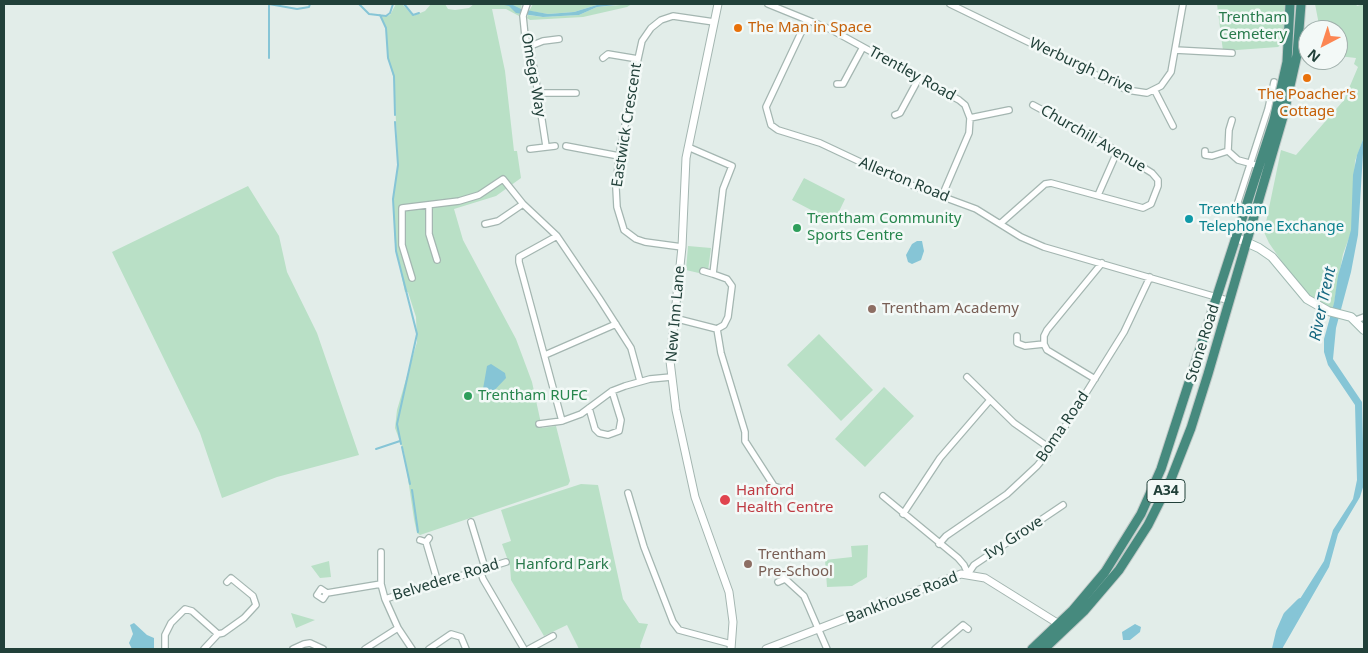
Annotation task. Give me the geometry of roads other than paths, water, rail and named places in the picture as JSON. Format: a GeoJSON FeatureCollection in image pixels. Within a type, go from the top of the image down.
{"type":"FeatureCollection","features":[{"type":"Feature","properties":{"kind":"highway","name":"Stone Road"},"geometry":{"type":"LineString","coordinates":[[1044,649],[1105,572],[1142,514],[1174,436],[1281,94],[1289,49],[1290,4]]}},
{"type":"Feature","properties":{"kind":"highway","name":"Stone Road"},"geometry":{"type":"LineString","coordinates":[[1032,649],[1063,626],[1102,591],[1118,570],[1133,549],[1160,502],[1192,428],[1247,243],[1294,73],[1298,48],[1300,4]]}},
{"type":"Feature","properties":{"kind":"main road"},"geometry":{"type":"LineString","coordinates":[[1237,238],[1259,248],[1272,258],[1307,299],[1328,311],[1360,319],[1364,330]]}},
{"type":"Feature","properties":{"kind":"street","name":"New Inn Lane"},"geometry":{"type":"LineString","coordinates":[[718,4],[688,147],[684,178],[682,247],[674,318],[671,377],[684,454],[695,497],[729,592],[733,622],[732,648]]}},
{"type":"Feature","properties":{"kind":"street","name":"Trentley Road"},"geometry":{"type":"LineString","coordinates":[[768,4],[864,47],[959,100],[970,118]]}},
{"type":"Feature","properties":{"kind":"street","name":"Werburgh Drive"},"geometry":{"type":"LineString","coordinates":[[950,4],[1127,90],[1137,93],[1155,91],[1167,80],[1171,72],[1183,4]]}},
{"type":"Feature","properties":{"kind":"street"},"geometry":{"type":"LineString","coordinates":[[964,10],[967,4]]}},
{"type":"Feature","properties":{"kind":"street","name":"Omega Way"},"geometry":{"type":"LineString","coordinates":[[526,6],[523,16],[546,146]]}},
{"type":"Feature","properties":{"kind":"street","name":"Eastwick Crescent"},"geometry":{"type":"LineString","coordinates":[[682,247],[646,242],[636,239],[624,230],[616,207],[619,156],[642,41],[651,28],[661,20],[673,16],[714,22]]}},
{"type":"Feature","properties":{"kind":"street","name":"Allerton Road"},"geometry":{"type":"LineString","coordinates":[[807,20],[766,107],[771,125],[778,130],[820,143],[870,168],[976,208],[1021,237],[1044,246],[1230,301]]}},
{"type":"Feature","properties":{"kind":"street"},"geometry":{"type":"LineString","coordinates":[[528,47],[555,42]]}},
{"type":"Feature","properties":{"kind":"street"},"geometry":{"type":"LineString","coordinates":[[842,85],[864,47]]}},
{"type":"Feature","properties":{"kind":"street"},"geometry":{"type":"LineString","coordinates":[[1175,50],[1214,54],[1232,53]]}},
{"type":"Feature","properties":{"kind":"street"},"geometry":{"type":"LineString","coordinates":[[605,54],[638,59]]}},
{"type":"Feature","properties":{"kind":"street"},"geometry":{"type":"LineString","coordinates":[[899,115],[919,78]]}},
{"type":"Feature","properties":{"kind":"street"},"geometry":{"type":"LineString","coordinates":[[1238,202],[1258,141],[1274,82]]}},
{"type":"Feature","properties":{"kind":"street"},"geometry":{"type":"LineString","coordinates":[[538,93],[568,90],[576,92]]}},
{"type":"Feature","properties":{"kind":"street"},"geometry":{"type":"LineString","coordinates":[[1155,91],[1173,126]]}},
{"type":"Feature","properties":{"kind":"street","name":"Churchill Avenue"},"geometry":{"type":"LineString","coordinates":[[1033,105],[1038,111],[1117,152],[1156,176],[1158,186],[1153,201],[1143,208],[1098,195]]}},
{"type":"Feature","properties":{"kind":"street"},"geometry":{"type":"LineString","coordinates":[[942,196],[963,152],[971,125],[970,118],[1006,113]]}},
{"type":"Feature","properties":{"kind":"street"},"geometry":{"type":"LineString","coordinates":[[1228,151],[1232,120]]}},
{"type":"Feature","properties":{"kind":"street"},"geometry":{"type":"LineString","coordinates":[[530,149],[556,146]]}},
{"type":"Feature","properties":{"kind":"street"},"geometry":{"type":"LineString","coordinates":[[566,146],[619,156]]}},
{"type":"Feature","properties":{"kind":"street"},"geometry":{"type":"LineString","coordinates":[[688,147],[734,167],[722,189],[713,274]]}},
{"type":"Feature","properties":{"kind":"street"},"geometry":{"type":"LineString","coordinates":[[1205,151],[1205,155],[1212,156],[1228,151]]}},
{"type":"Feature","properties":{"kind":"street"},"geometry":{"type":"LineString","coordinates":[[1228,151],[1238,160],[1260,166]]}},
{"type":"Feature","properties":{"kind":"street"},"geometry":{"type":"LineString","coordinates":[[1001,223],[1045,184],[1051,183],[1098,195],[1117,152]]}},
{"type":"Feature","properties":{"kind":"street"},"geometry":{"type":"LineString","coordinates":[[412,278],[402,245],[402,208],[459,201],[479,195],[494,187],[502,179],[523,204],[557,236],[631,348],[640,381]]}},
{"type":"Feature","properties":{"kind":"street"},"geometry":{"type":"LineString","coordinates":[[484,224],[498,221],[523,204]]}},
{"type":"Feature","properties":{"kind":"street"},"geometry":{"type":"LineString","coordinates":[[429,205],[429,234],[437,260]]}},
{"type":"Feature","properties":{"kind":"street"},"geometry":{"type":"LineString","coordinates":[[557,236],[519,257],[562,421]]}},
{"type":"Feature","properties":{"kind":"street"},"geometry":{"type":"LineString","coordinates":[[1095,379],[1048,350],[1044,344],[1047,330],[1102,263]]}},
{"type":"Feature","properties":{"kind":"street"},"geometry":{"type":"LineString","coordinates":[[674,318],[717,329],[724,325],[728,317],[732,286],[727,279],[703,271]]}},
{"type":"Feature","properties":{"kind":"street","name":"Boma Road"},"geometry":{"type":"LineString","coordinates":[[939,544],[946,536],[1007,494],[1037,466],[1050,449],[1124,332],[1150,277]]}},
{"type":"Feature","properties":{"kind":"street"},"geometry":{"type":"LineString","coordinates":[[545,355],[616,324]]}},
{"type":"Feature","properties":{"kind":"street"},"geometry":{"type":"LineString","coordinates":[[717,329],[721,353],[740,425],[745,432],[745,441],[775,489]]}},
{"type":"Feature","properties":{"kind":"street"},"geometry":{"type":"LineString","coordinates":[[1015,342],[1029,347],[1044,344]]}},
{"type":"Feature","properties":{"kind":"street"},"geometry":{"type":"LineString","coordinates":[[539,424],[562,421],[589,408],[612,391],[640,381],[671,377]]}},
{"type":"Feature","properties":{"kind":"street"},"geometry":{"type":"LineString","coordinates":[[967,377],[1014,423],[1050,449]]}},
{"type":"Feature","properties":{"kind":"street"},"geometry":{"type":"LineString","coordinates":[[589,408],[595,429],[599,433],[608,435],[619,431],[621,420],[612,391]]}},
{"type":"Feature","properties":{"kind":"street"},"geometry":{"type":"LineString","coordinates":[[903,514],[940,458],[990,400]]}},
{"type":"Feature","properties":{"kind":"street"},"geometry":{"type":"LineString","coordinates":[[628,494],[644,547],[673,622],[679,630],[732,648]]}},
{"type":"Feature","properties":{"kind":"street"},"geometry":{"type":"LineString","coordinates":[[884,496],[903,514],[958,558],[968,574]]}},
{"type":"Feature","properties":{"kind":"street","name":"Ivy Grove"},"geometry":{"type":"LineString","coordinates":[[968,574],[974,564],[1064,505]]}},
{"type":"Feature","properties":{"kind":"street"},"geometry":{"type":"LineString","coordinates":[[471,522],[483,569],[483,580],[524,649]]}},
{"type":"Feature","properties":{"kind":"street"},"geometry":{"type":"LineString","coordinates":[[425,540],[438,583]]}},
{"type":"Feature","properties":{"kind":"street"},"geometry":{"type":"LineString","coordinates":[[381,552],[381,584],[385,599],[398,628],[412,649]]}},
{"type":"Feature","properties":{"kind":"street","name":"Belvedere Road"},"geometry":{"type":"LineString","coordinates":[[385,599],[506,562]]}},
{"type":"Feature","properties":{"kind":"street","name":"Bankhouse Road"},"geometry":{"type":"LineString","coordinates":[[766,649],[953,576],[968,574],[985,578],[1063,626]]}},
{"type":"Feature","properties":{"kind":"street"},"geometry":{"type":"LineString","coordinates":[[204,649],[218,634],[221,634],[244,618],[256,605],[253,596],[231,578]]}},
{"type":"Feature","properties":{"kind":"street"},"geometry":{"type":"LineString","coordinates":[[782,579],[804,596],[826,649]]}},
{"type":"Feature","properties":{"kind":"street"},"geometry":{"type":"LineString","coordinates":[[327,593],[381,584]]}},
{"type":"Feature","properties":{"kind":"street"},"geometry":{"type":"LineString","coordinates":[[165,649],[165,635],[171,623],[185,608],[218,634]]}},
{"type":"Feature","properties":{"kind":"street"},"geometry":{"type":"LineString","coordinates":[[935,649],[963,624],[968,629]]}},
{"type":"Feature","properties":{"kind":"street"},"geometry":{"type":"LineString","coordinates":[[365,649],[398,628]]}},
{"type":"Feature","properties":{"kind":"street"},"geometry":{"type":"LineString","coordinates":[[429,649],[451,634],[461,637],[466,649]]}},
{"type":"Feature","properties":{"kind":"street"},"geometry":{"type":"LineString","coordinates":[[529,649],[554,636]]}},
{"type":"Feature","properties":{"kind":"street"},"geometry":{"type":"LineString","coordinates":[[293,649],[310,643],[323,649]]}},
{"type":"Feature","properties":{"kind":"water"},"geometry":{"type":"Polygon","coordinates":[[[499,4],[511,4],[521,9],[548,14],[574,12],[600,4],[625,4],[597,7],[579,15],[543,17],[516,13],[509,6],[499,4]]]}},
{"type":"Feature","properties":{"kind":"water"},"geometry":{"type":"Polygon","coordinates":[[[1364,137],[1358,235],[1351,272],[1336,328],[1333,359],[1362,402],[1364,484],[1360,497],[1338,534],[1329,567],[1282,649],[1273,649],[1279,632],[1324,561],[1333,530],[1353,499],[1357,480],[1355,405],[1328,365],[1324,352],[1324,339],[1334,303],[1338,276],[1351,230],[1353,175],[1357,155],[1364,137]]]}},
{"type":"Feature","properties":{"kind":"water"},"geometry":{"type":"Polygon","coordinates":[[[922,241],[924,251],[921,260],[912,264],[908,262],[906,255],[912,244],[922,241]]]}},
{"type":"Feature","properties":{"kind":"water"},"geometry":{"type":"Polygon","coordinates":[[[491,364],[505,373],[506,378],[487,398],[483,389],[487,366],[491,364]]]}},
{"type":"Feature","properties":{"kind":"water"},"geometry":{"type":"Polygon","coordinates":[[[134,623],[147,635],[154,638],[154,649],[132,649],[129,643],[133,634],[130,625],[134,623]]]}},
{"type":"Feature","properties":{"kind":"water"},"geometry":{"type":"Polygon","coordinates":[[[1135,624],[1141,627],[1140,632],[1130,640],[1123,640],[1122,632],[1135,624]]]}},
{"type":"Feature","properties":{"kind":"waterway"},"geometry":{"type":"LineString","coordinates":[[269,4],[297,9],[309,7],[310,4]]}},
{"type":"Feature","properties":{"kind":"waterway"},"geometry":{"type":"LineString","coordinates":[[269,4],[269,58]]}},
{"type":"Feature","properties":{"kind":"waterway"},"geometry":{"type":"LineString","coordinates":[[359,4],[369,14],[386,16],[390,13],[393,4]]}},
{"type":"Feature","properties":{"kind":"waterway"},"geometry":{"type":"LineString","coordinates":[[404,4],[413,15],[419,13]]}},
{"type":"Feature","properties":{"kind":"waterway"},"geometry":{"type":"LineString","coordinates":[[380,15],[386,28],[388,58],[394,76],[395,115]]}},
{"type":"Feature","properties":{"kind":"waterway"},"geometry":{"type":"LineString","coordinates":[[395,122],[398,165],[393,199],[396,251],[417,334],[397,424],[401,444]]}},
{"type":"Feature","properties":{"kind":"waterway"},"geometry":{"type":"LineString","coordinates":[[376,449],[400,441]]}},
{"type":"Feature","properties":{"kind":"waterway"},"geometry":{"type":"LineString","coordinates":[[402,447],[410,484]]}},
{"type":"Feature","properties":{"kind":"waterway"},"geometry":{"type":"LineString","coordinates":[[412,490],[418,532]]}},
{"type":"Feature","properties":{"kind":"waterway","name":"River Trent"},"geometry":{"type":"LineString","coordinates":[[1277,649],[1281,632],[1288,616],[1301,603]]}},
{"type":"Feature","properties":{"kind":"place","name":"The Man in Space"},"geometry":{"type":"Point","coordinates":[738,28]}},
{"type":"Feature","properties":{"kind":"place","name":"The Poacher's Cottage"},"geometry":{"type":"Point","coordinates":[1307,78]}},
{"type":"Feature","properties":{"kind":"place","name":"Trentham Telephone Exchange"},"geometry":{"type":"Point","coordinates":[1189,219]}},
{"type":"Feature","properties":{"kind":"place","name":"Trentham Community Sports Centre"},"geometry":{"type":"Point","coordinates":[797,228]}},
{"type":"Feature","properties":{"kind":"place","name":"Trentham Academy"},"geometry":{"type":"Point","coordinates":[872,309]}},
{"type":"Feature","properties":{"kind":"place","name":"Trentham RUFC"},"geometry":{"type":"Point","coordinates":[468,396]}},
{"type":"Feature","properties":{"kind":"place","name":"Hanford Health Centre"},"geometry":{"type":"Point","coordinates":[725,500]}},
{"type":"Feature","properties":{"kind":"place","name":"Trentham Pre-School"},"geometry":{"type":"Point","coordinates":[748,564]}},
{"type":"Feature","properties":{"kind":"park label","name":"Trentham Cemetery"},"geometry":{"type":"Point","coordinates":[1253,26]}},
{"type":"Feature","properties":{"kind":"park label","name":"Hanford Park"},"geometry":{"type":"Point","coordinates":[562,565]}}]}
